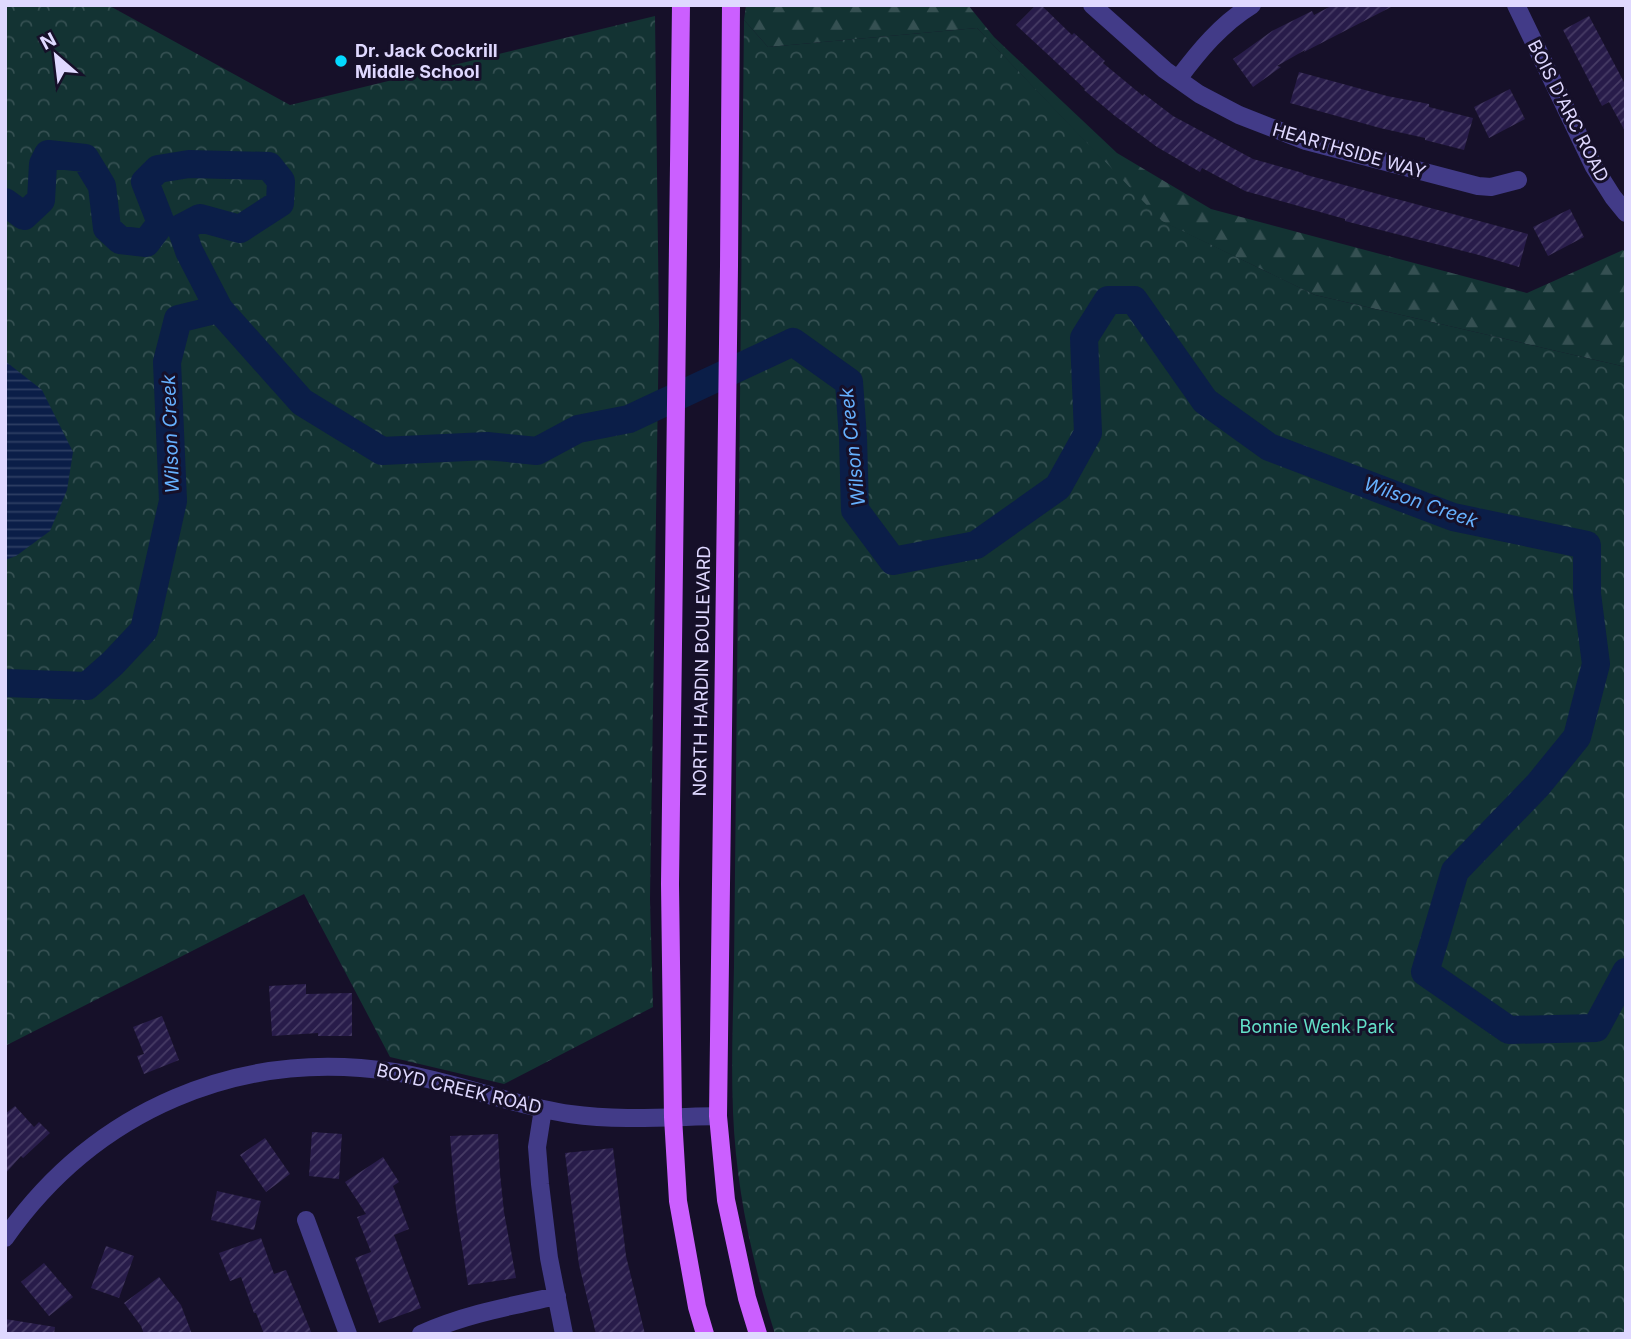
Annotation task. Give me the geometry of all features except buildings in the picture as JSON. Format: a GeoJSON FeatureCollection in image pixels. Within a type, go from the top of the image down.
{"type":"FeatureCollection","features":[{"type":"Feature","properties":{"kind":"main road","name":"NORTH HARDIN BOULEVARD"},"geometry":{"type":"LineString","coordinates":[[681,5],[670,884],[673,1117],[678,1201],[697,1307],[705,1334]]}},
{"type":"Feature","properties":{"kind":"main road","name":"NORTH HARDIN BOULEVARD"},"geometry":{"type":"LineString","coordinates":[[731,5],[718,1116],[726,1200],[747,1298],[758,1334]]}},
{"type":"Feature","properties":{"kind":"street","name":"HEARTHSIDE WAY"},"geometry":{"type":"LineString","coordinates":[[1092,5],[1153,61],[1199,94],[1239,115],[1306,141],[1479,186],[1491,187],[1518,180]]}},
{"type":"Feature","properties":{"kind":"street"},"geometry":{"type":"LineString","coordinates":[[1178,79],[1205,43],[1252,5]]}},
{"type":"Feature","properties":{"kind":"street","name":"BOIS D'ARC ROAD"},"geometry":{"type":"LineString","coordinates":[[1516,5],[1594,167],[1626,213]]}},
{"type":"Feature","properties":{"kind":"street","name":"BOYD CREEK ROAD"},"geometry":{"type":"LineString","coordinates":[[5,1238],[34,1199],[72,1162],[138,1115],[187,1093],[238,1077],[290,1068],[344,1066],[371,1069],[424,1078],[568,1114],[619,1119],[718,1116]]}},
{"type":"Feature","properties":{"kind":"street"},"geometry":{"type":"LineString","coordinates":[[543,1109],[537,1147],[549,1258],[564,1334]]}},
{"type":"Feature","properties":{"kind":"street"},"geometry":{"type":"LineString","coordinates":[[306,1220],[348,1334]]}},
{"type":"Feature","properties":{"kind":"street"},"geometry":{"type":"LineString","coordinates":[[421,1334],[480,1312],[557,1296]]}},
{"type":"Feature","properties":{"kind":"green space"},"geometry":{"type":"Polygon","coordinates":[[[5,5],[108,5],[290,105],[655,16],[659,325],[650,899],[653,1007],[504,1084],[390,1057],[304,894],[5,1046],[5,5]]]}},
{"type":"Feature","properties":{"kind":"green space"},"geometry":{"type":"Polygon","coordinates":[[[746,5],[968,5],[994,37],[1117,153],[1211,209],[1527,293],[1623,250],[1626,253],[1626,367],[1315,295],[1161,221],[977,28],[768,47],[744,20],[746,5]]]}},
{"type":"Feature","properties":{"kind":"green space","name":"Bonnie Wenk Park"},"geometry":{"type":"Polygon","coordinates":[[[744,20],[768,47],[977,28],[1162,221],[1315,295],[1626,367],[1626,1334],[775,1334],[752,1252],[742,1197],[732,1094],[744,20]]]}},
{"type":"Feature","properties":{"kind":"water"},"geometry":{"type":"Polygon","coordinates":[[[5,361],[42,390],[73,452],[67,490],[50,531],[16,556],[5,560],[5,361]]]}},
{"type":"Feature","properties":{"kind":"waterway"},"geometry":{"type":"LineString","coordinates":[[5,202],[24,216],[41,200],[43,164],[48,154],[85,158],[102,186],[107,228],[120,240],[146,243],[161,223],[145,182],[158,169],[189,164],[269,166],[281,181],[280,203],[240,229],[200,218],[181,228],[189,251],[219,309]]}},
{"type":"Feature","properties":{"kind":"waterway","name":"Wilson Creek"},"geometry":{"type":"LineString","coordinates":[[5,683],[87,686],[144,630],[173,501],[167,362],[178,319],[219,309],[302,402],[382,451],[487,446],[537,451],[578,429],[629,419],[793,342],[849,382],[855,510],[893,561],[976,545],[1058,487],[1088,433],[1084,338],[1108,300],[1134,300],[1205,401],[1269,447],[1453,517],[1587,545],[1587,594],[1596,664],[1577,737],[1538,785],[1455,871],[1425,972],[1509,1030],[1596,1028],[1626,972]]}},
{"type":"Feature","properties":{"kind":"place","name":"Dr. Jack Cockrill Middle School"},"geometry":{"type":"Point","coordinates":[341,61]}}]}
